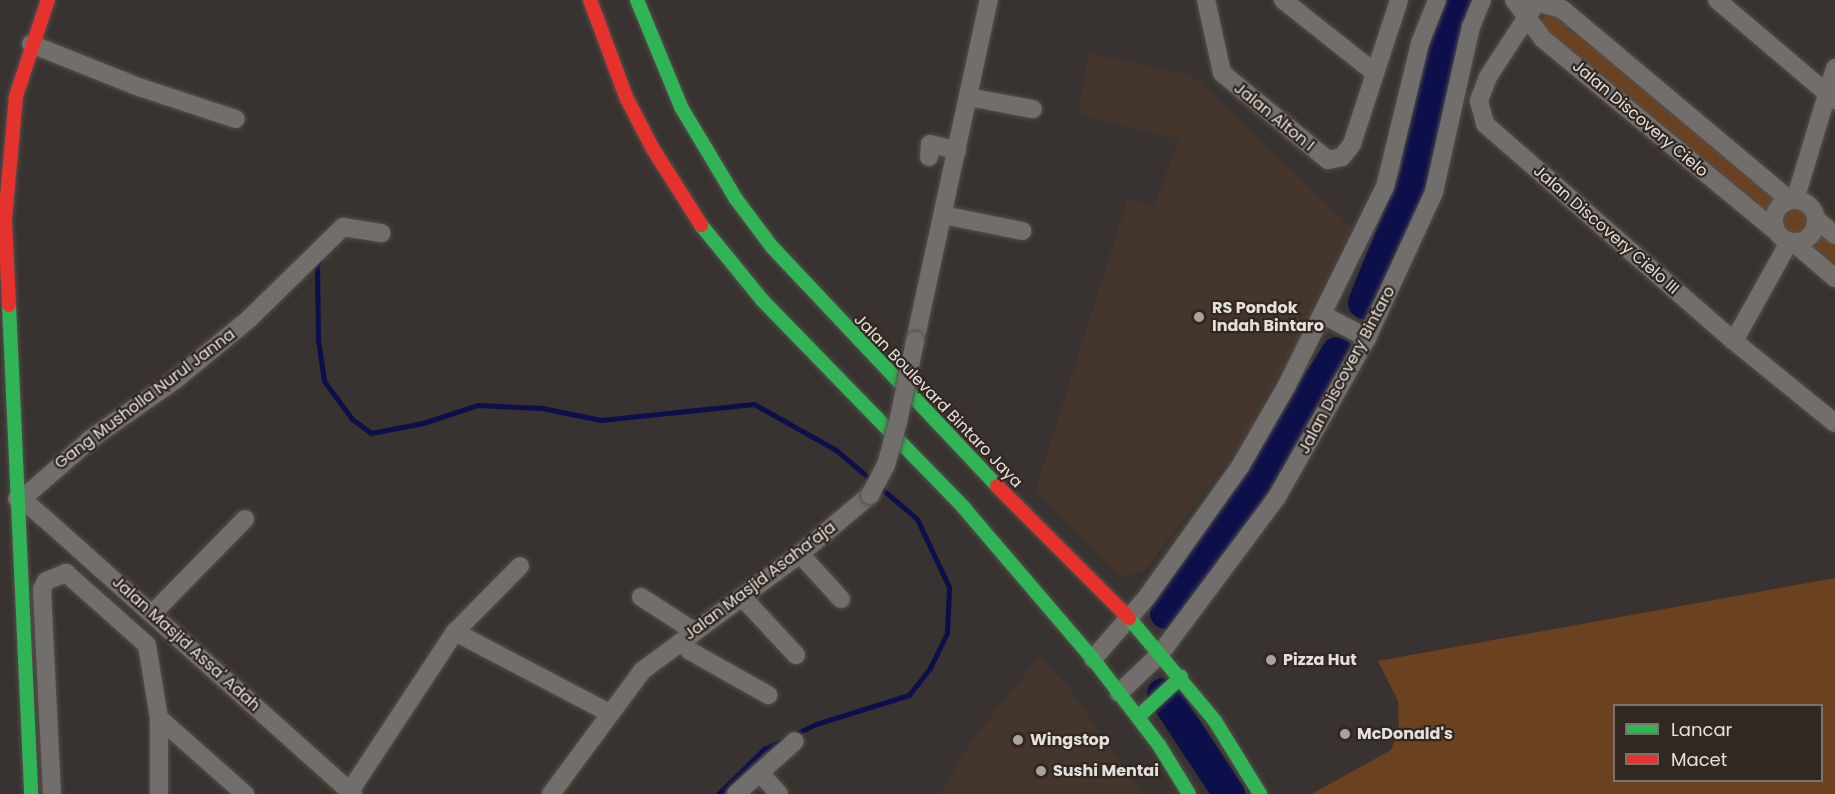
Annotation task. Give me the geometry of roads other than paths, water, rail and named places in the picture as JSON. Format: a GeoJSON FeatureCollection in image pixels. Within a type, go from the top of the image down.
{"type":"FeatureCollection","features":[{"type":"Feature","properties":{"kind":"main road"},"geometry":{"type":"LineString","coordinates":[[31,794],[20,499],[5,219],[16,96],[31,44],[48,0]]}},
{"type":"Feature","properties":{"kind":"main road"},"geometry":{"type":"LineString","coordinates":[[590,0],[626,97],[666,171],[702,226],[755,292],[964,508],[1093,659],[1138,717],[1189,794]]}},
{"type":"Feature","properties":{"kind":"main road","name":"Jalan Boulevard Bintaro Jaya"},"geometry":{"type":"LineString","coordinates":[[637,0],[657,54],[705,150],[742,207],[803,283],[1131,620],[1181,677],[1215,721],[1260,794]]}},
{"type":"Feature","properties":{"kind":"main road"},"geometry":{"type":"LineString","coordinates":[[691,149],[705,150]]}},
{"type":"Feature","properties":{"kind":"main road"},"geometry":{"type":"LineString","coordinates":[[666,171],[674,157]]}},
{"type":"Feature","properties":{"kind":"main road"},"geometry":{"type":"LineString","coordinates":[[1138,717],[1181,677]]}},
{"type":"Feature","properties":{"kind":"street","name":"Jalan Masjid Asaha’aja"},"geometry":{"type":"LineString","coordinates":[[551,794],[642,671],[800,554],[870,495],[886,465],[895,433],[989,0]]}},
{"type":"Feature","properties":{"kind":"street","name":"Jalan Alton I"},"geometry":{"type":"LineString","coordinates":[[1206,0],[1222,73],[1328,160],[1342,158],[1352,144],[1375,74]]}},
{"type":"Feature","properties":{"kind":"street"},"geometry":{"type":"LineString","coordinates":[[1283,0],[1375,74],[1399,0]]}},
{"type":"Feature","properties":{"kind":"street"},"geometry":{"type":"LineString","coordinates":[[1093,659],[1131,620],[1241,465],[1323,315],[1385,187],[1420,43],[1437,0]]}},
{"type":"Feature","properties":{"kind":"street","name":"Jalan Discovery Bintaro"},"geometry":{"type":"LineString","coordinates":[[1119,693],[1160,654],[1277,497],[1367,338],[1434,192],[1471,27],[1482,0]]}},
{"type":"Feature","properties":{"kind":"street","name":"Jalan Discovery Cielo"},"geometry":{"type":"LineString","coordinates":[[1514,0],[1562,9],[1793,200]]}},
{"type":"Feature","properties":{"kind":"street"},"geometry":{"type":"LineString","coordinates":[[1717,0],[1831,97]]}},
{"type":"Feature","properties":{"kind":"street","name":"Jalan Discovery Cielo"},"geometry":{"type":"LineString","coordinates":[[1533,5],[1543,39],[1835,278]]}},
{"type":"Feature","properties":{"kind":"street","name":"Jalan Discovery Cielo III"},"geometry":{"type":"LineString","coordinates":[[1533,5],[1488,77],[1479,101],[1485,124],[1734,341],[1835,423]]}},
{"type":"Feature","properties":{"kind":"street"},"geometry":{"type":"LineString","coordinates":[[31,44],[136,86],[236,119]]}},
{"type":"Feature","properties":{"kind":"street"},"geometry":{"type":"LineString","coordinates":[[1734,341],[1786,238],[1776,211],[1793,200],[1831,97],[1835,68]]}},
{"type":"Feature","properties":{"kind":"street"},"geometry":{"type":"LineString","coordinates":[[968,97],[1033,109]]}},
{"type":"Feature","properties":{"kind":"street"},"geometry":{"type":"LineString","coordinates":[[929,157],[930,144],[957,150]]}},
{"type":"Feature","properties":{"kind":"street"},"geometry":{"type":"LineString","coordinates":[[1793,200],[1810,206],[1816,219],[1835,235]]}},
{"type":"Feature","properties":{"kind":"street"},"geometry":{"type":"LineString","coordinates":[[942,215],[1022,231]]}},
{"type":"Feature","properties":{"kind":"street"},"geometry":{"type":"LineString","coordinates":[[1786,238],[1808,238],[1816,219]]}},
{"type":"Feature","properties":{"kind":"street","name":"Gang Musholla Nurul Janna"},"geometry":{"type":"LineString","coordinates":[[20,499],[84,444],[175,380],[249,320],[336,233],[351,226],[382,232]]}},
{"type":"Feature","properties":{"kind":"street"},"geometry":{"type":"LineString","coordinates":[[1323,315],[1367,338]]}},
{"type":"Feature","properties":{"kind":"street","name":"Jalan Masjid Assa' Adah"},"geometry":{"type":"LineString","coordinates":[[20,499],[351,793]]}},
{"type":"Feature","properties":{"kind":"street"},"geometry":{"type":"LineString","coordinates":[[152,614],[245,519]]}},
{"type":"Feature","properties":{"kind":"street"},"geometry":{"type":"LineString","coordinates":[[800,554],[841,599]]}},
{"type":"Feature","properties":{"kind":"street"},"geometry":{"type":"LineString","coordinates":[[351,793],[455,632],[520,566]]}},
{"type":"Feature","properties":{"kind":"street"},"geometry":{"type":"LineString","coordinates":[[52,794],[42,589],[46,581],[56,575],[73,575],[143,639],[149,653],[159,718],[159,794]]}},
{"type":"Feature","properties":{"kind":"street"},"geometry":{"type":"LineString","coordinates":[[641,597],[688,637],[690,651],[768,695]]}},
{"type":"Feature","properties":{"kind":"street"},"geometry":{"type":"LineString","coordinates":[[743,598],[796,655]]}},
{"type":"Feature","properties":{"kind":"street"},"geometry":{"type":"LineString","coordinates":[[455,632],[609,713]]}},
{"type":"Feature","properties":{"kind":"street"},"geometry":{"type":"LineString","coordinates":[[159,718],[245,794]]}},
{"type":"Feature","properties":{"kind":"street"},"geometry":{"type":"LineString","coordinates":[[736,794],[795,741]]}},
{"type":"Feature","properties":{"kind":"street"},"geometry":{"type":"LineString","coordinates":[[760,773],[779,794]]}},
{"type":"Feature","properties":{"kind":"waterway"},"geometry":{"type":"LineString","coordinates":[[1364,303],[1416,174],[1435,69],[1456,0]]}},
{"type":"Feature","properties":{"kind":"waterway"},"geometry":{"type":"LineString","coordinates":[[321,258],[317,266],[318,339],[324,381],[352,419],[371,433],[423,423],[478,405],[542,408],[601,420],[754,404],[836,450],[917,519],[949,587],[947,633],[930,668],[909,695],[816,724],[764,749],[718,794]]}},
{"type":"Feature","properties":{"kind":"waterway"},"geometry":{"type":"LineString","coordinates":[[1166,613],[1219,540],[1337,353]]}},
{"type":"Feature","properties":{"kind":"waterway"},"geometry":{"type":"LineString","coordinates":[[1163,694],[1229,794]]}},
{"type":"Feature","properties":{"kind":"place","name":"RS Pondok Indah Bintaro"},"geometry":{"type":"Point","coordinates":[1199,317]}},
{"type":"Feature","properties":{"kind":"place","name":"Pizza Hut"},"geometry":{"type":"Point","coordinates":[1271,660]}},
{"type":"Feature","properties":{"kind":"place","name":"McDonald's"},"geometry":{"type":"Point","coordinates":[1345,734]}},
{"type":"Feature","properties":{"kind":"place","name":"Wingstop"},"geometry":{"type":"Point","coordinates":[1018,740]}},
{"type":"Feature","properties":{"kind":"place","name":"Sushi Mentai"},"geometry":{"type":"Point","coordinates":[1041,771]}}]}
